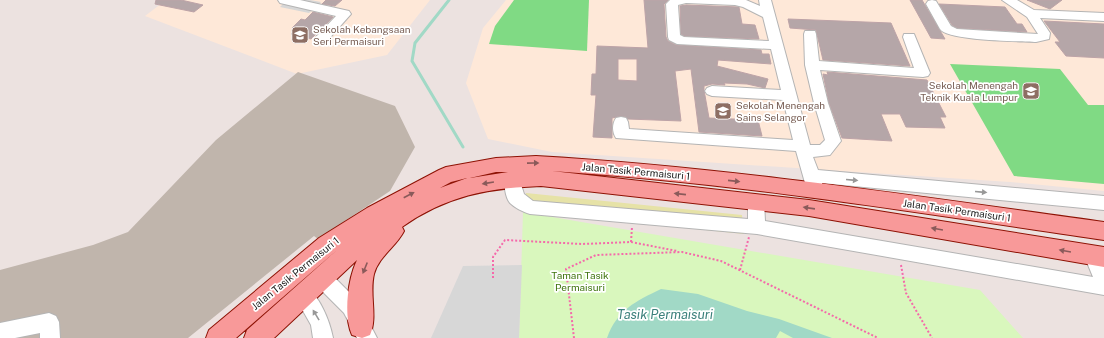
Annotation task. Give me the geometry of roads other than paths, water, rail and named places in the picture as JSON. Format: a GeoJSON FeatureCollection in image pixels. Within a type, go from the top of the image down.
{"type":"FeatureCollection","features":[{"type":"Feature","properties":{"kind":"main road","name":"Jalan Tasik Permaisuri 1"},"geometry":{"type":"LineString","coordinates":[[218,338],[327,245],[375,214],[446,175],[496,165],[536,163],[756,202],[809,208],[1098,256]]}},
{"type":"Feature","properties":{"kind":"main road","name":"Jalan Tasik Permaisuri 1"},"geometry":{"type":"LineString","coordinates":[[256,338],[310,285],[359,244],[399,217],[429,200],[468,186],[512,179],[541,178],[814,183],[1104,231]]}},
{"type":"Feature","properties":{"kind":"main road"},"geometry":{"type":"LineString","coordinates":[[364,332],[359,290],[363,269],[372,253],[389,235],[429,200]]}},
{"type":"Feature","properties":{"kind":"main road"},"geometry":{"type":"LineString","coordinates":[[228,338],[247,326],[289,289],[310,285],[316,267],[357,232],[375,214]]}},
{"type":"Feature","properties":{"kind":"street"},"geometry":{"type":"LineString","coordinates":[[284,0],[345,14],[321,40]]}},
{"type":"Feature","properties":{"kind":"street"},"geometry":{"type":"LineString","coordinates":[[769,15],[747,4],[735,1],[686,0],[672,4],[674,37],[682,41],[776,45]]}},
{"type":"Feature","properties":{"kind":"street"},"geometry":{"type":"LineString","coordinates":[[765,0],[803,149],[814,183],[1104,203]]}},
{"type":"Feature","properties":{"kind":"street"},"geometry":{"type":"LineString","coordinates":[[932,4],[946,29],[956,33],[1036,38],[1044,36],[1044,32],[1031,14],[1008,0]]}},
{"type":"Feature","properties":{"kind":"street"},"geometry":{"type":"LineString","coordinates":[[1031,14],[1104,17]]}},
{"type":"Feature","properties":{"kind":"street"},"geometry":{"type":"LineString","coordinates":[[621,122],[621,134],[824,151],[833,141],[821,103],[812,66],[810,34]]}},
{"type":"Feature","properties":{"kind":"street"},"geometry":{"type":"LineString","coordinates":[[812,66],[923,73],[909,37]]}},
{"type":"Feature","properties":{"kind":"street"},"geometry":{"type":"LineString","coordinates":[[712,91],[789,95]]}},
{"type":"Feature","properties":{"kind":"street"},"geometry":{"type":"LineString","coordinates":[[512,179],[516,198],[530,207],[757,227],[1104,287]]}},
{"type":"Feature","properties":{"kind":"street"},"geometry":{"type":"LineString","coordinates":[[756,202],[757,227]]}},
{"type":"Feature","properties":{"kind":"street"},"geometry":{"type":"LineString","coordinates":[[1098,256],[1104,281]]}},
{"type":"Feature","properties":{"kind":"street"},"geometry":{"type":"LineString","coordinates":[[310,285],[351,307],[364,332]]}},
{"type":"Feature","properties":{"kind":"street"},"geometry":{"type":"LineString","coordinates":[[310,285],[323,338]]}},
{"type":"Feature","properties":{"kind":"street"},"geometry":{"type":"LineString","coordinates":[[0,332],[49,322],[50,338]]}},
{"type":"Feature","properties":{"kind":"water","name":"Tasik Permaisuri"},"geometry":{"type":"Polygon","coordinates":[[[661,289],[698,294],[747,311],[779,319],[832,338],[793,338],[780,331],[776,338],[607,338],[611,328],[622,313],[636,302],[661,289]]]}},
{"type":"Feature","properties":{"kind":"waterway"},"geometry":{"type":"LineString","coordinates":[[449,0],[415,43],[412,61],[463,147]]}},
{"type":"Feature","properties":{"kind":"place","name":"Sekolah Kebangsaan Seri Permaisuri"},"geometry":{"type":"Point","coordinates":[300,35]}},
{"type":"Feature","properties":{"kind":"place","name":"Sekolah Menengah Teknik Kuala Lumpur"},"geometry":{"type":"Point","coordinates":[1031,91]}},
{"type":"Feature","properties":{"kind":"place","name":"Sekolah Menengah Sains Selangor"},"geometry":{"type":"Point","coordinates":[723,111]}},
{"type":"Feature","properties":{"kind":"park label","name":"Taman Tasik Permaisuri"},"geometry":{"type":"Point","coordinates":[580,280]}}]}
